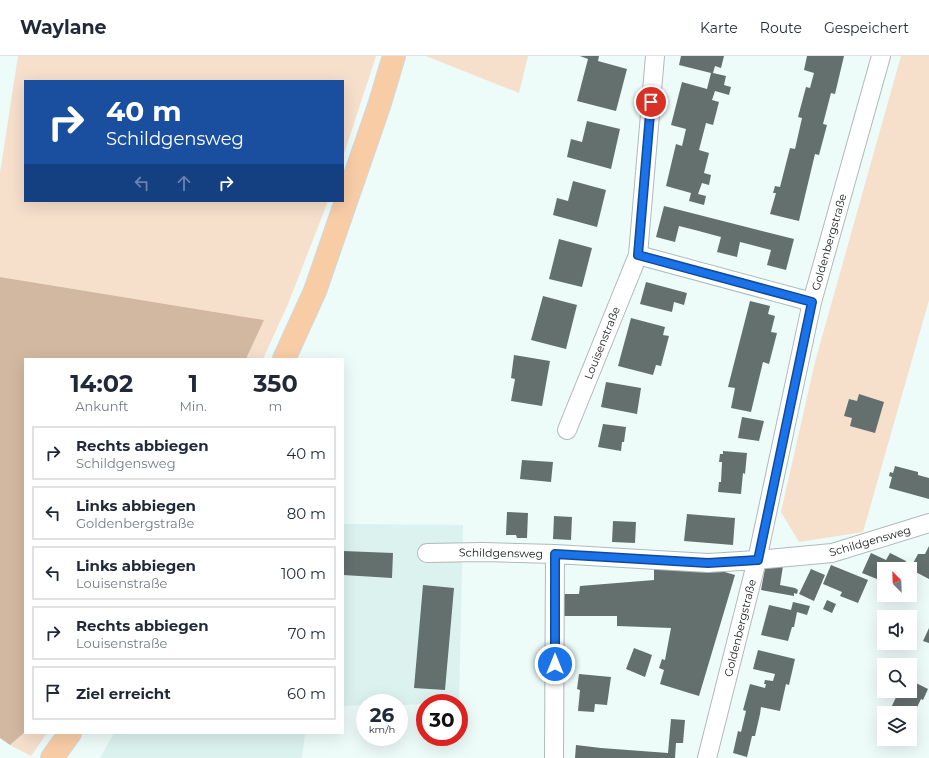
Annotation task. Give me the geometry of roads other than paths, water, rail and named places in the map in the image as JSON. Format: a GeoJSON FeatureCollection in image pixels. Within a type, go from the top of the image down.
{"type":"FeatureCollection","features":[{"type":"Feature","properties":{"kind":"main road"},"geometry":{"type":"LineString","coordinates":[[284,358],[315,290],[379,106],[394,56]]}},
{"type":"Feature","properties":{"kind":"main road"},"geometry":{"type":"LineString","coordinates":[[52,758],[69,734]]}},
{"type":"Feature","properties":{"kind":"street","name":"Louisenstraße"},"geometry":{"type":"LineString","coordinates":[[567,430],[638,255],[655,56]]}},
{"type":"Feature","properties":{"kind":"street","name":"Goldenbergstraße"},"geometry":{"type":"LineString","coordinates":[[708,758],[758,560],[812,302],[882,56]]}},
{"type":"Feature","properties":{"kind":"street"},"geometry":{"type":"LineString","coordinates":[[638,255],[812,302]]}},
{"type":"Feature","properties":{"kind":"street","name":"Schildgensweg"},"geometry":{"type":"LineString","coordinates":[[427,553],[483,552],[555,554],[708,563],[832,553],[929,523]]}},
{"type":"Feature","properties":{"kind":"street"},"geometry":{"type":"LineString","coordinates":[[554,758],[555,554]]}}]}
